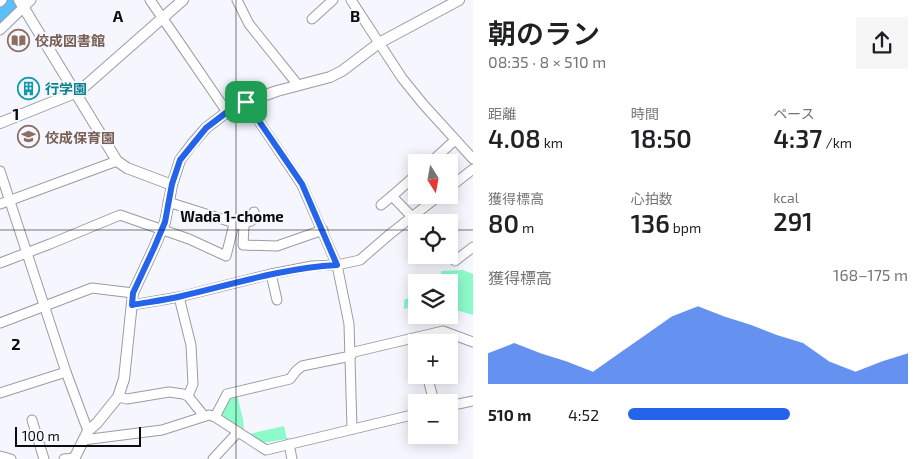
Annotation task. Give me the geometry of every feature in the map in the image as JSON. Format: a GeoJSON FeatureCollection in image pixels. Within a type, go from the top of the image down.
{"type":"FeatureCollection","features":[{"type":"Feature","properties":{"kind":"street"},"geometry":{"type":"LineString","coordinates":[[150,0],[227,112]]}},
{"type":"Feature","properties":{"kind":"street"},"geometry":{"type":"LineString","coordinates":[[0,123],[75,93],[84,87],[183,0]]}},
{"type":"Feature","properties":{"kind":"street"},"geometry":{"type":"LineString","coordinates":[[237,0],[249,24],[298,85]]}},
{"type":"Feature","properties":{"kind":"street"},"geometry":{"type":"LineString","coordinates":[[312,19],[333,0]]}},
{"type":"Feature","properties":{"kind":"street"},"geometry":{"type":"LineString","coordinates":[[351,0],[402,78],[473,159]]}},
{"type":"Feature","properties":{"kind":"street"},"geometry":{"type":"LineString","coordinates":[[71,459],[85,435],[118,397],[124,379],[133,293],[165,222],[172,184],[180,160],[206,128],[227,112],[246,102],[330,77],[342,71],[379,44],[459,0]]}},
{"type":"Feature","properties":{"kind":"street"},"geometry":{"type":"LineString","coordinates":[[0,30],[24,3],[75,93],[117,161],[127,168],[172,184]]}},
{"type":"Feature","properties":{"kind":"street"},"geometry":{"type":"LineString","coordinates":[[246,102],[302,184],[337,265],[349,324],[352,429]]}},
{"type":"Feature","properties":{"kind":"street"},"geometry":{"type":"LineString","coordinates":[[439,154],[456,140]]}},
{"type":"Feature","properties":{"kind":"street"},"geometry":{"type":"LineString","coordinates":[[0,204],[117,161]]}},
{"type":"Feature","properties":{"kind":"street"},"geometry":{"type":"LineString","coordinates":[[458,181],[473,169]]}},
{"type":"Feature","properties":{"kind":"street"},"geometry":{"type":"LineString","coordinates":[[0,171],[85,435]]}},
{"type":"Feature","properties":{"kind":"street"},"geometry":{"type":"LineString","coordinates":[[381,205],[408,182]]}},
{"type":"Feature","properties":{"kind":"street"},"geometry":{"type":"LineString","coordinates":[[392,196],[408,214]]}},
{"type":"Feature","properties":{"kind":"street"},"geometry":{"type":"LineString","coordinates":[[168,202],[244,226]]}},
{"type":"Feature","properties":{"kind":"street"},"geometry":{"type":"LineString","coordinates":[[420,214],[431,204]]}},
{"type":"Feature","properties":{"kind":"street"},"geometry":{"type":"LineString","coordinates":[[254,212],[251,221],[246,222],[244,226],[243,245],[277,246],[323,230]]}},
{"type":"Feature","properties":{"kind":"street"},"geometry":{"type":"LineString","coordinates":[[0,263],[120,215],[189,239],[226,256],[234,224]]}},
{"type":"Feature","properties":{"kind":"street"},"geometry":{"type":"LineString","coordinates":[[132,305],[180,296],[271,274],[312,266],[337,265],[360,260],[408,224]]}},
{"type":"Feature","properties":{"kind":"street"},"geometry":{"type":"LineString","coordinates":[[458,259],[473,247]]}},
{"type":"Feature","properties":{"kind":"street"},"geometry":{"type":"LineString","coordinates":[[271,274],[277,300]]}},
{"type":"Feature","properties":{"kind":"street"},"geometry":{"type":"LineString","coordinates":[[0,323],[92,288],[133,293]]}},
{"type":"Feature","properties":{"kind":"street"},"geometry":{"type":"LineString","coordinates":[[180,296],[191,345],[193,384],[188,396]]}},
{"type":"Feature","properties":{"kind":"street"},"geometry":{"type":"LineString","coordinates":[[435,334],[443,331],[451,334]]}},
{"type":"Feature","properties":{"kind":"street"},"geometry":{"type":"LineString","coordinates":[[458,336],[473,342]]}},
{"type":"Feature","properties":{"kind":"street"},"geometry":{"type":"LineString","coordinates":[[216,417],[227,394],[290,379],[302,366],[408,342]]}},
{"type":"Feature","properties":{"kind":"street"},"geometry":{"type":"LineString","coordinates":[[0,393],[66,372]]}},
{"type":"Feature","properties":{"kind":"street"},"geometry":{"type":"LineString","coordinates":[[118,397],[127,399],[169,392],[183,394],[188,396],[204,416]]}},
{"type":"Feature","properties":{"kind":"street"},"geometry":{"type":"LineString","coordinates":[[458,404],[473,401]]}},
{"type":"Feature","properties":{"kind":"street"},"geometry":{"type":"LineString","coordinates":[[85,435],[162,430],[209,415],[216,417],[266,450],[408,416]]}},
{"type":"Feature","properties":{"kind":"street"},"geometry":{"type":"LineString","coordinates":[[32,420],[44,459]]}},
{"type":"Feature","properties":{"kind":"street"},"geometry":{"type":"LineString","coordinates":[[213,459],[238,432]]}},
{"type":"Feature","properties":{"kind":"street"},"geometry":{"type":"LineString","coordinates":[[289,444],[292,459]]}},
{"type":"Feature","properties":{"kind":"street"},"geometry":{"type":"LineString","coordinates":[[0,456],[11,459]]}},
{"type":"Feature","properties":{"kind":"green space"},"geometry":{"type":"Polygon","coordinates":[[[463,270],[473,274],[473,315],[458,311],[458,274],[441,274],[441,271],[463,270]]]}},
{"type":"Feature","properties":{"kind":"green space"},"geometry":{"type":"Polygon","coordinates":[[[408,298],[408,308],[404,309],[404,300],[408,298]]]}},
{"type":"Feature","properties":{"kind":"green space"},"geometry":{"type":"Polygon","coordinates":[[[237,395],[244,429],[224,418],[222,414],[231,398],[237,395]]]}},
{"type":"Feature","properties":{"kind":"green space"},"geometry":{"type":"Polygon","coordinates":[[[284,426],[287,439],[262,443],[249,434],[284,426]]]}},
{"type":"Feature","properties":{"kind":"waterway"},"geometry":{"type":"LineString","coordinates":[[0,15],[16,0]]}},
{"type":"Feature","properties":{"kind":"place","name":"佼成図書館"},"geometry":{"type":"Point","coordinates":[19,40]}},
{"type":"Feature","properties":{"kind":"place","name":"行学園"},"geometry":{"type":"Point","coordinates":[29,88]}},
{"type":"Feature","properties":{"kind":"place","name":"佼成保育園"},"geometry":{"type":"Point","coordinates":[29,137]}},
{"type":"Feature","properties":{"kind":"district","name":"Wada 1-chome"},"geometry":{"type":"Point","coordinates":[232,216]}},
{"type":"Feature","properties":{"kind":"route"},"geometry":{"type":"LineString","coordinates":[[246,102],[302,184],[337,265],[312,266],[271,274],[180,296],[132,305],[133,293],[165,222],[172,184],[180,160],[206,128],[227,112],[246,102]]}}]}
